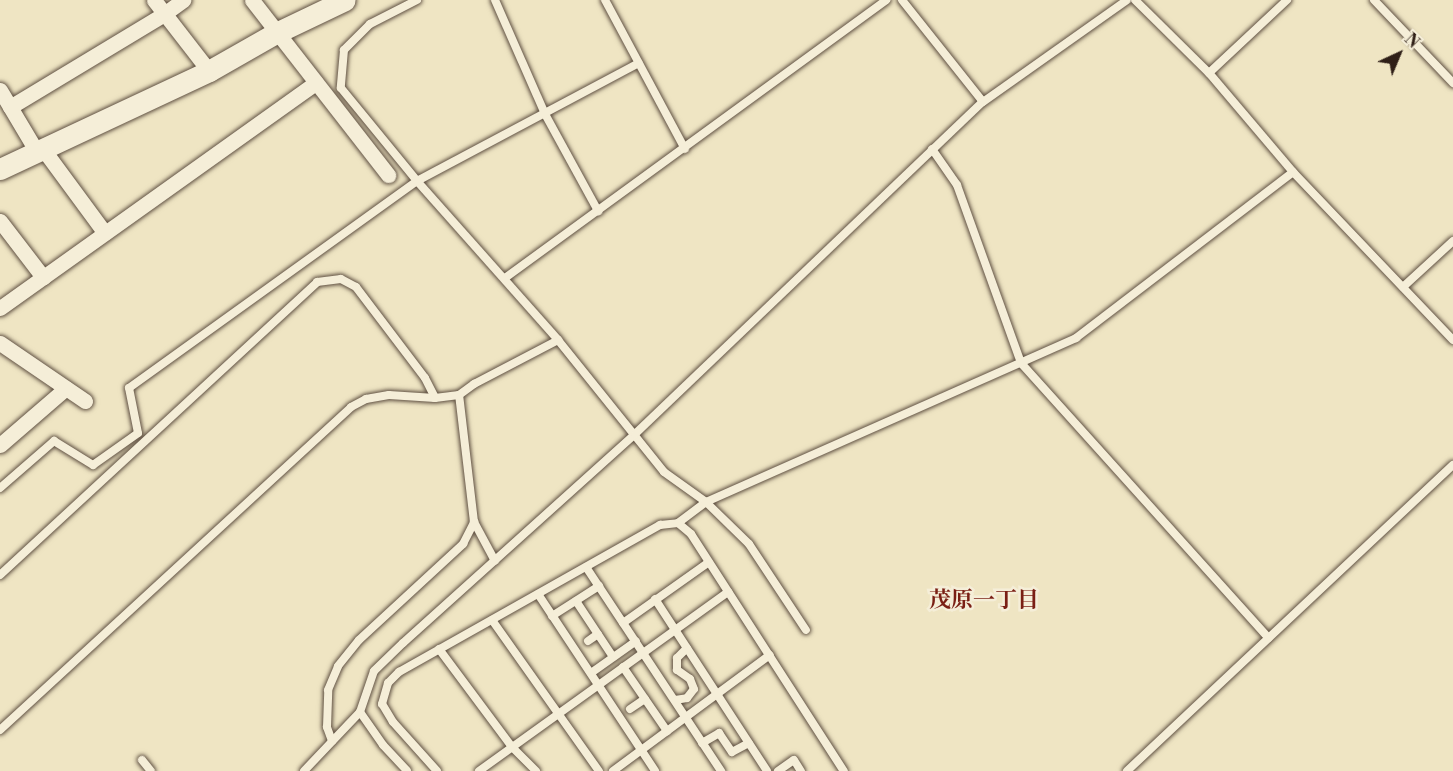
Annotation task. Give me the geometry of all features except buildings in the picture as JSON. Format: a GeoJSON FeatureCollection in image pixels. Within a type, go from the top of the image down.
{"type":"FeatureCollection","features":[{"type":"Feature","properties":{"kind":"street"},"geometry":{"type":"LineString","coordinates":[[154,0],[209,71]]}},
{"type":"Feature","properties":{"kind":"street"},"geometry":{"type":"LineString","coordinates":[[9,107],[164,14],[183,0]]}},
{"type":"Feature","properties":{"kind":"street"},"geometry":{"type":"LineString","coordinates":[[252,0],[388,175]]}},
{"type":"Feature","properties":{"kind":"street"},"geometry":{"type":"LineString","coordinates":[[0,169],[209,71],[276,33],[345,0]]}},
{"type":"Feature","properties":{"kind":"street"},"geometry":{"type":"LineString","coordinates":[[0,308],[316,83]]}},
{"type":"Feature","properties":{"kind":"street"},"geometry":{"type":"LineString","coordinates":[[0,90],[9,107],[40,150],[105,233]]}},
{"type":"Feature","properties":{"kind":"street"},"geometry":{"type":"LineString","coordinates":[[0,221],[43,277]]}},
{"type":"Feature","properties":{"kind":"street"},"geometry":{"type":"LineString","coordinates":[[0,343],[85,401]]}},
{"type":"Feature","properties":{"kind":"street"},"geometry":{"type":"LineString","coordinates":[[0,446],[66,388]]}},
{"type":"Feature","properties":{"kind":"lane"},"geometry":{"type":"LineString","coordinates":[[417,0],[370,24],[344,50],[340,88],[417,180],[558,340],[664,472],[706,502],[748,544],[806,630]]}},
{"type":"Feature","properties":{"kind":"lane"},"geometry":{"type":"LineString","coordinates":[[495,0],[544,114],[598,211]]}},
{"type":"Feature","properties":{"kind":"lane"},"geometry":{"type":"LineString","coordinates":[[605,0],[685,149]]}},
{"type":"Feature","properties":{"kind":"lane"},"geometry":{"type":"LineString","coordinates":[[505,278],[685,149],[886,0]]}},
{"type":"Feature","properties":{"kind":"lane"},"geometry":{"type":"LineString","coordinates":[[902,0],[983,102]]}},
{"type":"Feature","properties":{"kind":"lane"},"geometry":{"type":"LineString","coordinates":[[304,771],[360,712],[374,672],[635,434],[932,149],[983,102],[1127,0]]}},
{"type":"Feature","properties":{"kind":"lane"},"geometry":{"type":"LineString","coordinates":[[1135,0],[1209,73],[1293,172],[1452,337]]}},
{"type":"Feature","properties":{"kind":"lane"},"geometry":{"type":"LineString","coordinates":[[1209,73],[1287,0]]}},
{"type":"Feature","properties":{"kind":"lane"},"geometry":{"type":"LineString","coordinates":[[1374,0],[1453,83]]}},
{"type":"Feature","properties":{"kind":"lane"},"geometry":{"type":"LineString","coordinates":[[0,488],[54,441],[93,465],[138,433],[129,388],[417,180],[639,63]]}},
{"type":"Feature","properties":{"kind":"lane"},"geometry":{"type":"LineString","coordinates":[[932,149],[957,184],[1022,363],[1269,638]]}},
{"type":"Feature","properties":{"kind":"lane"},"geometry":{"type":"LineString","coordinates":[[437,771],[393,722],[382,704],[388,683],[399,672],[660,525],[678,523],[706,502],[1076,338],[1293,172]]}},
{"type":"Feature","properties":{"kind":"lane"},"geometry":{"type":"LineString","coordinates":[[1403,287],[1453,241]]}},
{"type":"Feature","properties":{"kind":"lane"},"geometry":{"type":"LineString","coordinates":[[0,575],[318,282],[341,279],[356,287],[425,378],[435,398]]}},
{"type":"Feature","properties":{"kind":"lane"},"geometry":{"type":"LineString","coordinates":[[0,730],[351,407],[366,399],[389,395],[435,398],[459,395],[474,384],[558,340]]}},
{"type":"Feature","properties":{"kind":"lane"},"geometry":{"type":"LineString","coordinates":[[459,395],[474,522],[495,561]]}},
{"type":"Feature","properties":{"kind":"lane"},"geometry":{"type":"LineString","coordinates":[[1127,771],[1453,465]]}},
{"type":"Feature","properties":{"kind":"lane"},"geometry":{"type":"LineString","coordinates":[[332,741],[327,727],[328,690],[338,666],[359,640],[463,544],[474,522]]}},
{"type":"Feature","properties":{"kind":"lane"},"geometry":{"type":"LineString","coordinates":[[678,523],[691,534],[841,770]]}},
{"type":"Feature","properties":{"kind":"lane"},"geometry":{"type":"LineString","coordinates":[[623,622],[709,562]]}},
{"type":"Feature","properties":{"kind":"lane"},"geometry":{"type":"LineString","coordinates":[[586,567],[686,717],[717,770]]}},
{"type":"Feature","properties":{"kind":"lane"},"geometry":{"type":"LineString","coordinates":[[552,616],[599,586]]}},
{"type":"Feature","properties":{"kind":"lane"},"geometry":{"type":"LineString","coordinates":[[478,771],[728,592]]}},
{"type":"Feature","properties":{"kind":"lane"},"geometry":{"type":"LineString","coordinates":[[538,594],[656,771]]}},
{"type":"Feature","properties":{"kind":"lane"},"geometry":{"type":"LineString","coordinates":[[655,599],[767,771]]}},
{"type":"Feature","properties":{"kind":"lane"},"geometry":{"type":"LineString","coordinates":[[576,601],[613,657]]}},
{"type":"Feature","properties":{"kind":"lane"},"geometry":{"type":"LineString","coordinates":[[492,620],[557,715],[599,771]]}},
{"type":"Feature","properties":{"kind":"lane"},"geometry":{"type":"LineString","coordinates":[[588,641],[598,634]]}},
{"type":"Feature","properties":{"kind":"lane"},"geometry":{"type":"LineString","coordinates":[[591,673],[636,641]]}},
{"type":"Feature","properties":{"kind":"lane"},"geometry":{"type":"LineString","coordinates":[[675,700],[687,698],[694,688],[690,679],[677,670],[677,658],[687,648]]}},
{"type":"Feature","properties":{"kind":"lane"},"geometry":{"type":"LineString","coordinates":[[439,650],[512,747],[536,771]]}},
{"type":"Feature","properties":{"kind":"lane"},"geometry":{"type":"LineString","coordinates":[[613,771],[770,656]]}},
{"type":"Feature","properties":{"kind":"lane"},"geometry":{"type":"LineString","coordinates":[[623,667],[667,731]]}},
{"type":"Feature","properties":{"kind":"lane"},"geometry":{"type":"LineString","coordinates":[[630,709],[645,699]]}},
{"type":"Feature","properties":{"kind":"lane"},"geometry":{"type":"LineString","coordinates":[[360,712],[383,745],[407,771]]}},
{"type":"Feature","properties":{"kind":"lane"},"geometry":{"type":"LineString","coordinates":[[702,742],[719,733],[732,752],[749,743]]}},
{"type":"Feature","properties":{"kind":"lane"},"geometry":{"type":"LineString","coordinates":[[142,760],[151,771]]}},
{"type":"Feature","properties":{"kind":"lane"},"geometry":{"type":"LineString","coordinates":[[778,771],[794,760],[801,771]]}},
{"type":"Feature","properties":{"kind":"district","name":"茂原一丁目"},"geometry":{"type":"Point","coordinates":[984,601]}}]}
